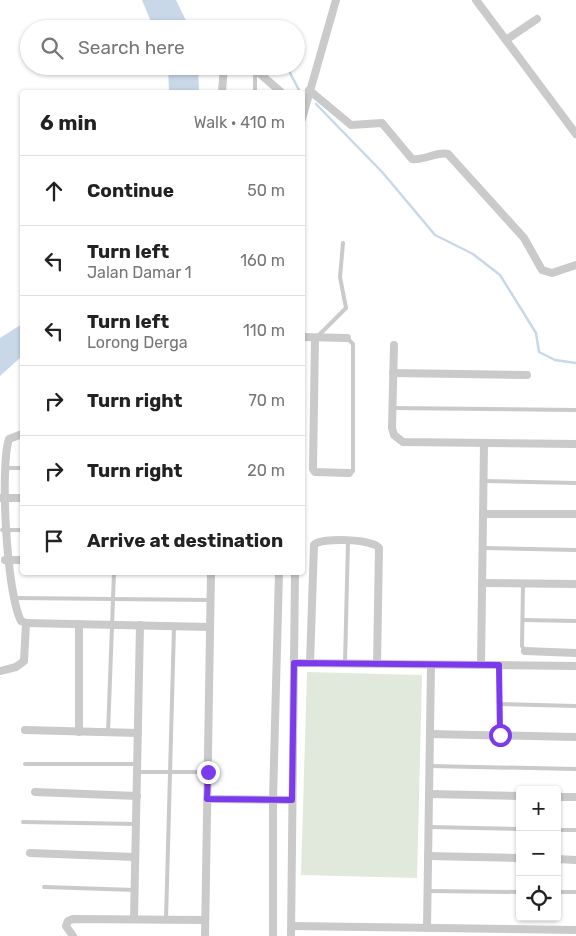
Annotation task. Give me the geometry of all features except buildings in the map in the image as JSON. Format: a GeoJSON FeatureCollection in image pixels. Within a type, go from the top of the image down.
{"type":"FeatureCollection","features":[{"type":"Feature","properties":{"kind":"street"},"geometry":{"type":"LineString","coordinates":[[305,107],[336,0]]}},
{"type":"Feature","properties":{"kind":"street"},"geometry":{"type":"LineString","coordinates":[[476,0],[576,134]]}},
{"type":"Feature","properties":{"kind":"street"},"geometry":{"type":"LineString","coordinates":[[506,40],[537,19]]}},
{"type":"Feature","properties":{"kind":"street"},"geometry":{"type":"LineString","coordinates":[[222,90],[223,75]]}},
{"type":"Feature","properties":{"kind":"street"},"geometry":{"type":"LineString","coordinates":[[262,75],[279,90]]}},
{"type":"Feature","properties":{"kind":"street"},"geometry":{"type":"LineString","coordinates":[[309,90],[351,125],[382,123],[412,159],[422,159],[443,153],[448,154],[524,238],[542,270],[552,273],[576,265]]}},
{"type":"Feature","properties":{"kind":"street"},"geometry":{"type":"LineString","coordinates":[[305,337],[347,338]]}},
{"type":"Feature","properties":{"kind":"street"},"geometry":{"type":"LineString","coordinates":[[316,338],[313,469],[314,472],[349,473]]}},
{"type":"Feature","properties":{"kind":"street"},"geometry":{"type":"LineString","coordinates":[[394,345],[392,408],[394,435],[403,442],[576,444]]}},
{"type":"Feature","properties":{"kind":"street"},"geometry":{"type":"LineString","coordinates":[[393,373],[527,375]]}},
{"type":"Feature","properties":{"kind":"street"},"geometry":{"type":"LineString","coordinates":[[20,434],[14,436],[6,443],[2,468],[1,498],[5,560],[12,598],[21,621],[26,623],[210,627]]}},
{"type":"Feature","properties":{"kind":"street"},"geometry":{"type":"LineString","coordinates":[[481,664],[484,443]]}},
{"type":"Feature","properties":{"kind":"street"},"geometry":{"type":"LineString","coordinates":[[1,498],[20,498]]}},
{"type":"Feature","properties":{"kind":"street"},"geometry":{"type":"LineString","coordinates":[[483,514],[576,514]]}},
{"type":"Feature","properties":{"kind":"street"},"geometry":{"type":"LineString","coordinates":[[310,663],[314,545],[320,540],[373,542],[379,548],[377,664]]}},
{"type":"Feature","properties":{"kind":"street"},"geometry":{"type":"LineString","coordinates":[[5,560],[20,560]]}},
{"type":"Feature","properties":{"kind":"street"},"geometry":{"type":"LineString","coordinates":[[205,936],[211,575]]}},
{"type":"Feature","properties":{"kind":"street"},"geometry":{"type":"LineString","coordinates":[[273,936],[273,800],[279,575]]}},
{"type":"Feature","properties":{"kind":"street"},"geometry":{"type":"LineString","coordinates":[[292,936],[295,575]]}},
{"type":"Feature","properties":{"kind":"street"},"geometry":{"type":"LineString","coordinates":[[482,583],[576,584]]}},
{"type":"Feature","properties":{"kind":"street"},"geometry":{"type":"LineString","coordinates":[[0,671],[16,667],[24,661],[26,623]]}},
{"type":"Feature","properties":{"kind":"street"},"geometry":{"type":"LineString","coordinates":[[78,624],[79,732]]}},
{"type":"Feature","properties":{"kind":"street"},"geometry":{"type":"LineString","coordinates":[[134,919],[140,625]]}},
{"type":"Feature","properties":{"kind":"street"},"geometry":{"type":"LineString","coordinates":[[525,651],[576,653]]}},
{"type":"Feature","properties":{"kind":"street"},"geometry":{"type":"LineString","coordinates":[[294,663],[576,666]]}},
{"type":"Feature","properties":{"kind":"street"},"geometry":{"type":"LineString","coordinates":[[427,928],[431,665]]}},
{"type":"Feature","properties":{"kind":"street"},"geometry":{"type":"LineString","coordinates":[[25,730],[138,733]]}},
{"type":"Feature","properties":{"kind":"street"},"geometry":{"type":"LineString","coordinates":[[430,734],[576,737]]}},
{"type":"Feature","properties":{"kind":"street"},"geometry":{"type":"LineString","coordinates":[[35,792],[137,796]]}},
{"type":"Feature","properties":{"kind":"street"},"geometry":{"type":"LineString","coordinates":[[429,794],[516,796]]}},
{"type":"Feature","properties":{"kind":"street"},"geometry":{"type":"LineString","coordinates":[[561,797],[576,797]]}},
{"type":"Feature","properties":{"kind":"street"},"geometry":{"type":"LineString","coordinates":[[207,799],[292,800]]}},
{"type":"Feature","properties":{"kind":"street"},"geometry":{"type":"LineString","coordinates":[[30,853],[136,857]]}},
{"type":"Feature","properties":{"kind":"street"},"geometry":{"type":"LineString","coordinates":[[428,856],[516,858]]}},
{"type":"Feature","properties":{"kind":"street"},"geometry":{"type":"LineString","coordinates":[[561,859],[576,860]]}},
{"type":"Feature","properties":{"kind":"street"},"geometry":{"type":"LineString","coordinates":[[73,936],[66,926],[68,921],[73,919],[205,920]]}},
{"type":"Feature","properties":{"kind":"street"},"geometry":{"type":"LineString","coordinates":[[292,926],[427,928],[477,932],[576,930]]}},
{"type":"Feature","properties":{"kind":"street"},"geometry":{"type":"LineString","coordinates":[[363,927],[364,936]]}},
{"type":"Feature","properties":{"kind":"lane"},"geometry":{"type":"LineString","coordinates":[[254,75],[255,90]]}},
{"type":"Feature","properties":{"kind":"lane"},"geometry":{"type":"LineString","coordinates":[[316,338],[346,308],[340,276],[342,243]]}},
{"type":"Feature","properties":{"kind":"lane"},"geometry":{"type":"LineString","coordinates":[[347,338],[353,344],[353,471],[349,473]]}},
{"type":"Feature","properties":{"kind":"lane"},"geometry":{"type":"LineString","coordinates":[[392,408],[570,408],[576,410]]}},
{"type":"Feature","properties":{"kind":"lane"},"geometry":{"type":"LineString","coordinates":[[2,468],[20,468]]}},
{"type":"Feature","properties":{"kind":"lane"},"geometry":{"type":"LineString","coordinates":[[483,481],[576,482]]}},
{"type":"Feature","properties":{"kind":"lane"},"geometry":{"type":"LineString","coordinates":[[2,530],[20,530]]}},
{"type":"Feature","properties":{"kind":"lane"},"geometry":{"type":"LineString","coordinates":[[345,663],[348,541]]}},
{"type":"Feature","properties":{"kind":"lane"},"geometry":{"type":"LineString","coordinates":[[482,548],[576,550]]}},
{"type":"Feature","properties":{"kind":"lane"},"geometry":{"type":"LineString","coordinates":[[108,732],[114,575]]}},
{"type":"Feature","properties":{"kind":"lane"},"geometry":{"type":"LineString","coordinates":[[523,583],[522,646],[525,651]]}},
{"type":"Feature","properties":{"kind":"lane"},"geometry":{"type":"LineString","coordinates":[[12,598],[210,600]]}},
{"type":"Feature","properties":{"kind":"lane"},"geometry":{"type":"LineString","coordinates":[[523,620],[576,621]]}},
{"type":"Feature","properties":{"kind":"lane"},"geometry":{"type":"LineString","coordinates":[[166,920],[174,626]]}},
{"type":"Feature","properties":{"kind":"lane"},"geometry":{"type":"LineString","coordinates":[[499,665],[500,735]]}},
{"type":"Feature","properties":{"kind":"lane"},"geometry":{"type":"LineString","coordinates":[[500,704],[576,706]]}},
{"type":"Feature","properties":{"kind":"lane"},"geometry":{"type":"LineString","coordinates":[[25,764],[137,768],[170,772],[208,772]]}},
{"type":"Feature","properties":{"kind":"lane"},"geometry":{"type":"LineString","coordinates":[[429,766],[576,769]]}},
{"type":"Feature","properties":{"kind":"lane"},"geometry":{"type":"LineString","coordinates":[[24,822],[136,824]]}},
{"type":"Feature","properties":{"kind":"lane"},"geometry":{"type":"LineString","coordinates":[[428,827],[516,829]]}},
{"type":"Feature","properties":{"kind":"lane"},"geometry":{"type":"LineString","coordinates":[[561,830],[576,830]]}},
{"type":"Feature","properties":{"kind":"lane"},"geometry":{"type":"LineString","coordinates":[[44,887],[135,890]]}},
{"type":"Feature","properties":{"kind":"lane"},"geometry":{"type":"LineString","coordinates":[[428,891],[516,892]]}},
{"type":"Feature","properties":{"kind":"lane"},"geometry":{"type":"LineString","coordinates":[[561,892],[576,892]]}},
{"type":"Feature","properties":{"kind":"shaded area"},"geometry":{"type":"Polygon","coordinates":[[[307,672],[422,675],[417,878],[301,875],[307,672]]]}},
{"type":"Feature","properties":{"kind":"water"},"geometry":{"type":"Polygon","coordinates":[[[142,0],[176,0],[186,20],[150,20],[142,0]]]}},
{"type":"Feature","properties":{"kind":"water"},"geometry":{"type":"Polygon","coordinates":[[[168,75],[198,75],[199,90],[169,90],[168,75]]]}},
{"type":"Feature","properties":{"kind":"water"},"geometry":{"type":"Polygon","coordinates":[[[20,325],[20,358],[0,376],[0,338],[20,325]]]}},
{"type":"Feature","properties":{"kind":"waterway"},"geometry":{"type":"LineString","coordinates":[[291,75],[299,90]]}},
{"type":"Feature","properties":{"kind":"waterway"},"geometry":{"type":"LineString","coordinates":[[316,104],[383,173],[435,235],[473,254],[500,275],[536,333],[539,352],[555,360],[576,363]]}},
{"type":"Feature","properties":{"kind":"route"},"geometry":{"type":"LineString","coordinates":[[208,772],[207,799],[292,800],[294,663],[499,665],[500,735]]}}]}
